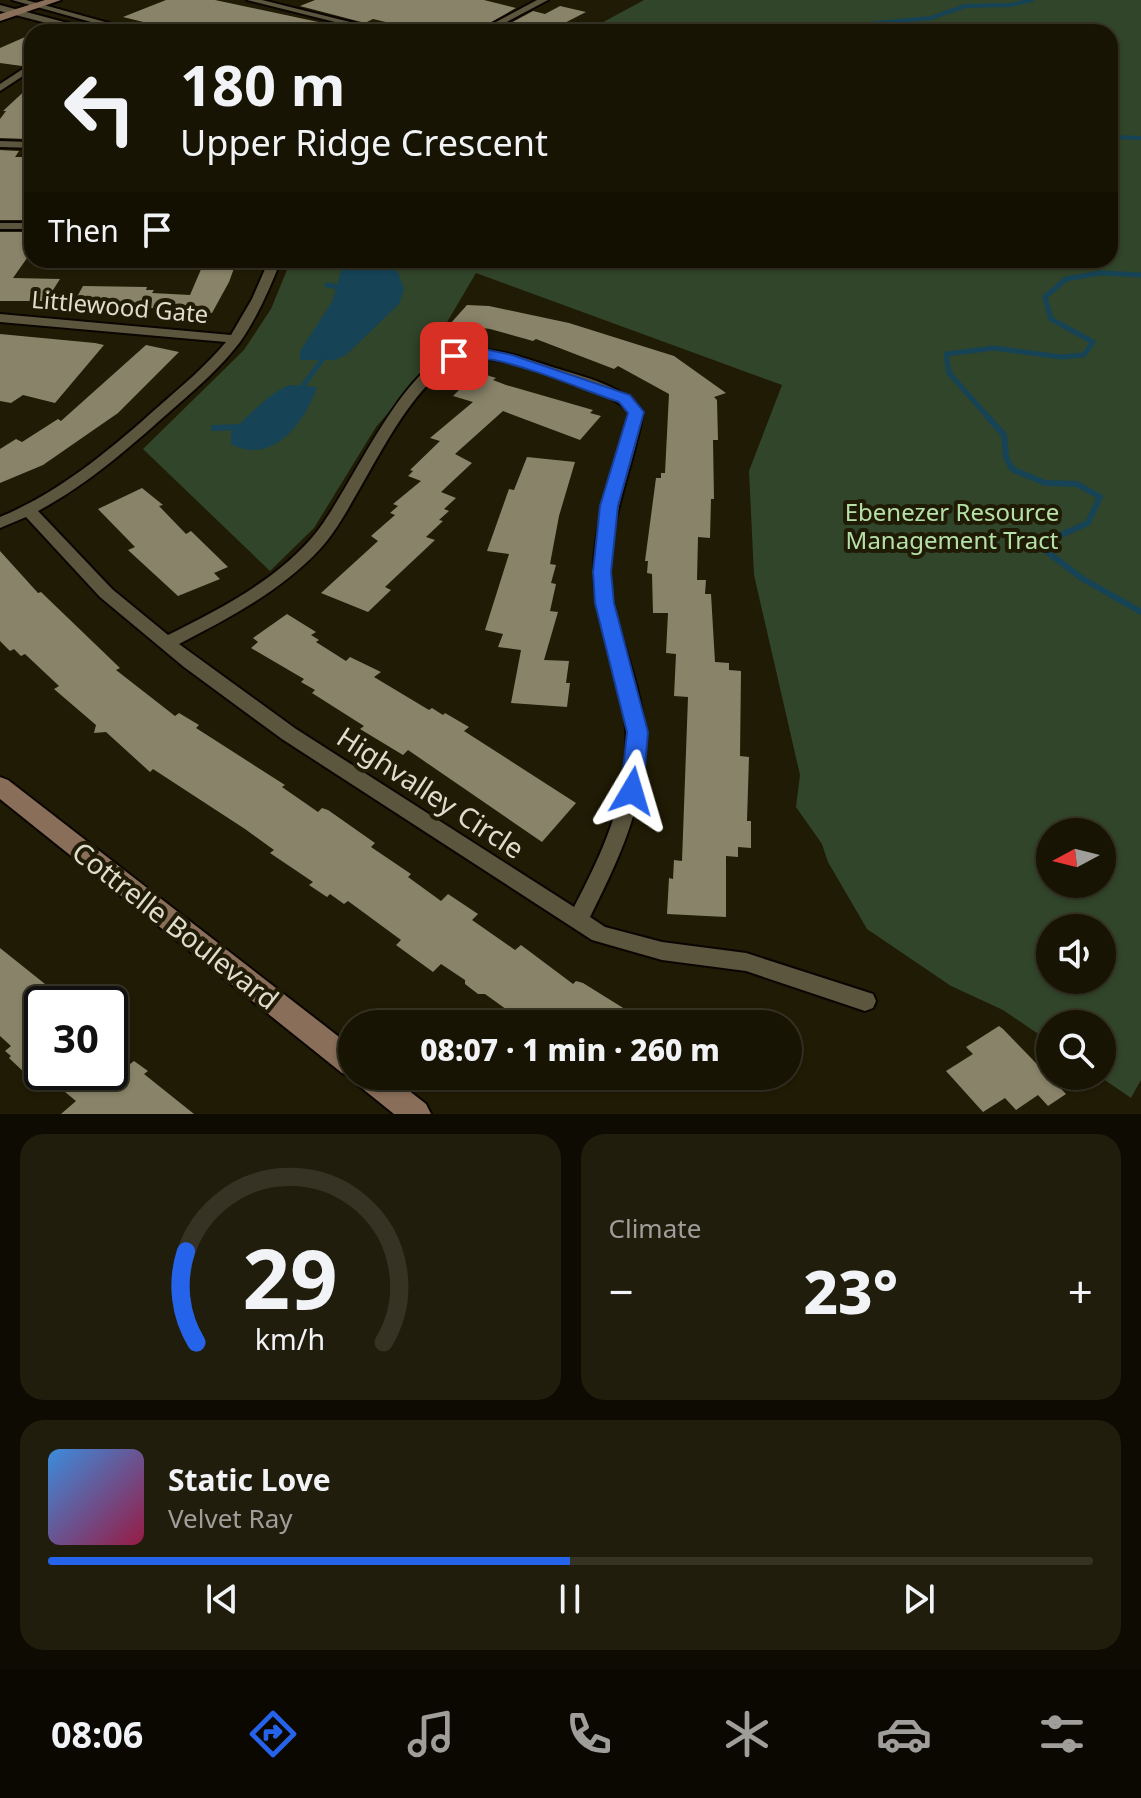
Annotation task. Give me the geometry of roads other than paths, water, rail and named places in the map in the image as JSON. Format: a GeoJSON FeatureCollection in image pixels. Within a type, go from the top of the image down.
{"type":"FeatureCollection","features":[{"type":"Feature","properties":{"kind":"main road"},"geometry":{"type":"LineString","coordinates":[[0,18],[56,0]]}},
{"type":"Feature","properties":{"kind":"main road","name":"Cottrelle Boulevard"},"geometry":{"type":"LineString","coordinates":[[0,786],[338,1053]]}},
{"type":"Feature","properties":{"kind":"main road"},"geometry":{"type":"LineString","coordinates":[[386,1090],[416,1114]]}},
{"type":"Feature","properties":{"kind":"street"},"geometry":{"type":"LineString","coordinates":[[16,0],[106,24]]}},
{"type":"Feature","properties":{"kind":"street"},"geometry":{"type":"LineString","coordinates":[[251,0],[352,24]]}},
{"type":"Feature","properties":{"kind":"street"},"geometry":{"type":"LineString","coordinates":[[520,0],[540,2]]}},
{"type":"Feature","properties":{"kind":"street"},"geometry":{"type":"LineString","coordinates":[[497,24],[540,2]]}},
{"type":"Feature","properties":{"kind":"street"},"geometry":{"type":"LineString","coordinates":[[0,8],[60,24]]}},
{"type":"Feature","properties":{"kind":"street"},"geometry":{"type":"LineString","coordinates":[[0,88],[24,72]]}},
{"type":"Feature","properties":{"kind":"street"},"geometry":{"type":"LineString","coordinates":[[0,144],[24,145]]}},
{"type":"Feature","properties":{"kind":"street"},"geometry":{"type":"LineString","coordinates":[[0,226],[24,226]]}},
{"type":"Feature","properties":{"kind":"street"},"geometry":{"type":"LineString","coordinates":[[0,523],[30,512],[120,449],[204,373],[236,339],[260,299],[272,268]]}},
{"type":"Feature","properties":{"kind":"street","name":"Littlewood Gate"},"geometry":{"type":"LineString","coordinates":[[0,318],[236,339]]}},
{"type":"Feature","properties":{"kind":"street"},"geometry":{"type":"LineString","coordinates":[[165,644],[248,597],[301,558],[342,508],[398,414],[432,374],[454,356],[493,354],[624,398],[636,412],[609,506],[602,572],[605,603],[638,732],[637,763],[619,839],[578,919]]}},
{"type":"Feature","properties":{"kind":"street","name":"Highvalley Circle"},"geometry":{"type":"LineString","coordinates":[[30,512],[106,593],[165,644],[289,734],[599,934],[624,943],[746,962],[865,1001]]}},
{"type":"Feature","properties":{"kind":"water"},"geometry":{"type":"Polygon","coordinates":[[[342,268],[390,268],[398,272],[404,289],[399,304],[346,355],[335,360],[300,360],[300,351],[332,302],[342,268]]]}},
{"type":"Feature","properties":{"kind":"water"},"geometry":{"type":"Polygon","coordinates":[[[290,385],[317,387],[304,414],[285,437],[260,449],[231,444],[231,433],[244,420],[267,399],[290,385]]]}},
{"type":"Feature","properties":{"kind":"waterway"},"geometry":{"type":"LineString","coordinates":[[872,24],[931,18],[965,6],[1010,5],[1032,0]]}},
{"type":"Feature","properties":{"kind":"waterway"},"geometry":{"type":"LineString","coordinates":[[1118,137],[1141,138]]}},
{"type":"Feature","properties":{"kind":"waterway"},"geometry":{"type":"LineString","coordinates":[[989,418],[949,373],[946,354],[994,348],[1061,357],[1084,355],[1093,342],[1051,319],[1045,297],[1066,279],[1100,273],[1141,275]]}},
{"type":"Feature","properties":{"kind":"waterway"},"geometry":{"type":"LineString","coordinates":[[327,285],[344,288]]}},
{"type":"Feature","properties":{"kind":"waterway"},"geometry":{"type":"LineString","coordinates":[[300,390],[324,357]]}},
{"type":"Feature","properties":{"kind":"waterway"},"geometry":{"type":"LineString","coordinates":[[987,416],[1004,435],[1006,457],[1012,469],[1045,483],[1077,484],[1100,497],[1088,523],[1038,545],[1083,579],[1141,612]]}},
{"type":"Feature","properties":{"kind":"waterway"},"geometry":{"type":"LineString","coordinates":[[214,428],[242,427]]}},
{"type":"Feature","properties":{"kind":"park label","name":"Ebenezer Resource Management Tract"},"geometry":{"type":"Point","coordinates":[952,525]}}]}
